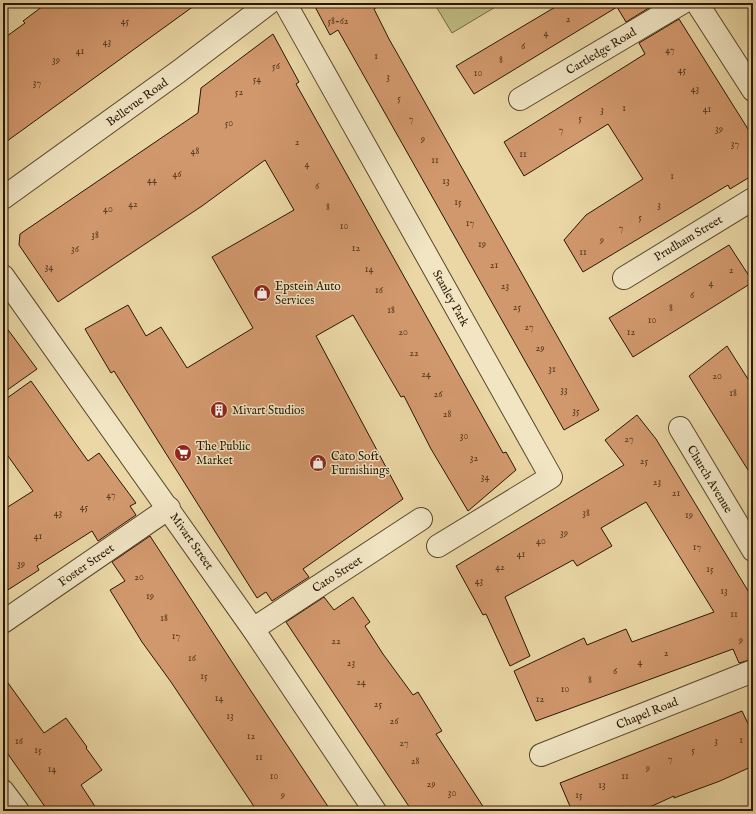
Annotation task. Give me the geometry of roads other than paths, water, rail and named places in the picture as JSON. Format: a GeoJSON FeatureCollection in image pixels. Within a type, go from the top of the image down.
{"type":"FeatureCollection","features":[{"type":"Feature","properties":{"kind":"street","name":"Bellevue Road"},"geometry":{"type":"LineString","coordinates":[[3,198],[178,72],[269,3]]}},
{"type":"Feature","properties":{"kind":"street","name":"Stanley Park"},"geometry":{"type":"LineString","coordinates":[[285,3],[551,477],[438,546]]}},
{"type":"Feature","properties":{"kind":"street","name":"Cartledge Road"},"geometry":{"type":"LineString","coordinates":[[520,99],[682,3]]}},
{"type":"Feature","properties":{"kind":"street"},"geometry":{"type":"LineString","coordinates":[[697,3],[753,90]]}},
{"type":"Feature","properties":{"kind":"street","name":"Prudham Street"},"geometry":{"type":"LineString","coordinates":[[624,278],[753,199]]}},
{"type":"Feature","properties":{"kind":"street","name":"Mivart Street"},"geometry":{"type":"LineString","coordinates":[[3,276],[169,508],[253,629],[375,811]]}},
{"type":"Feature","properties":{"kind":"street","name":"Church Avenue"},"geometry":{"type":"LineString","coordinates":[[680,428],[753,550]]}},
{"type":"Feature","properties":{"kind":"street","name":"Foster Street"},"geometry":{"type":"LineString","coordinates":[[3,622],[169,508]]}},
{"type":"Feature","properties":{"kind":"street","name":"Cato Street"},"geometry":{"type":"LineString","coordinates":[[253,629],[421,519]]}},
{"type":"Feature","properties":{"kind":"street","name":"Chapel Road"},"geometry":{"type":"LineString","coordinates":[[541,755],[753,671]]}},
{"type":"Feature","properties":{"kind":"street"},"geometry":{"type":"LineString","coordinates":[[3,791],[18,811]]}},
{"type":"Feature","properties":{"kind":"place","name":"Epstein Auto Services"},"geometry":{"type":"Point","coordinates":[262,293]}},
{"type":"Feature","properties":{"kind":"place","name":"Mivart Studios"},"geometry":{"type":"Point","coordinates":[219,410]}},
{"type":"Feature","properties":{"kind":"place","name":"The Public Market"},"geometry":{"type":"Point","coordinates":[183,453]}},
{"type":"Feature","properties":{"kind":"place","name":"Cato Soft Furnishings"},"geometry":{"type":"Point","coordinates":[318,463]}}]}
